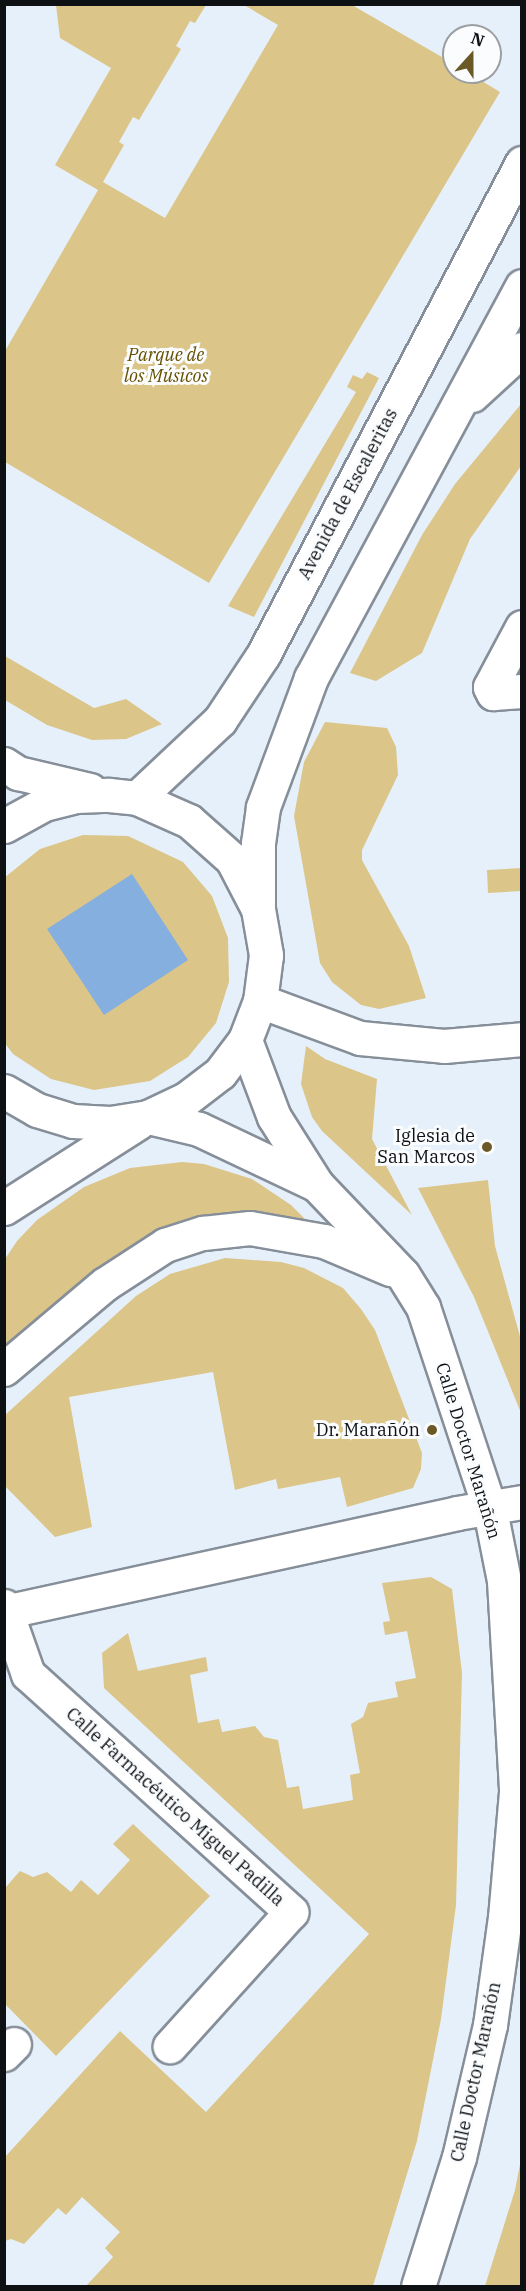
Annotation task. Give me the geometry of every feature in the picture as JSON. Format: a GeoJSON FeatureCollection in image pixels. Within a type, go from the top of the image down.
{"type":"FeatureCollection","features":[{"type":"Feature","properties":{"kind":"street","name":"Avenida de Escaleritas"},"geometry":{"type":"LineString","coordinates":[[123,796],[219,720],[263,655],[522,163]]}},
{"type":"Feature","properties":{"kind":"street"},"geometry":{"type":"LineString","coordinates":[[4,1208],[148,1117],[186,1099],[220,1074],[245,1040],[260,1001],[266,955],[258,909],[258,843],[263,807],[279,757],[311,678],[522,286]]}},
{"type":"Feature","properties":{"kind":"street"},"geometry":{"type":"LineString","coordinates":[[453,412],[522,349]]}},
{"type":"Feature","properties":{"kind":"street"},"geometry":{"type":"LineString","coordinates":[[507,692],[491,683],[522,627]]}},
{"type":"Feature","properties":{"kind":"street"},"geometry":{"type":"LineString","coordinates":[[4,764],[18,773],[123,796],[189,821],[232,859],[258,909]]}},
{"type":"Feature","properties":{"kind":"street"},"geometry":{"type":"LineString","coordinates":[[4,826],[44,804],[76,796],[123,796]]}},
{"type":"Feature","properties":{"kind":"street"},"geometry":{"type":"LineString","coordinates":[[260,1001],[360,1038],[444,1046],[522,1039]]}},
{"type":"Feature","properties":{"kind":"street","name":"Calle Doctor Marañón"},"geometry":{"type":"LineString","coordinates":[[245,1040],[274,1118],[317,1185],[403,1275],[423,1307],[490,1510],[504,1581],[516,1792],[505,1917],[490,2025],[459,2157],[418,2286]]}},
{"type":"Feature","properties":{"kind":"street"},"geometry":{"type":"LineString","coordinates":[[4,1091],[37,1110],[73,1121],[110,1123],[148,1117]]}},
{"type":"Feature","properties":{"kind":"street","name":"Calle Doctor Marañón"},"geometry":{"type":"LineString","coordinates":[[148,1117],[199,1129],[317,1185]]}},
{"type":"Feature","properties":{"kind":"street"},"geometry":{"type":"LineString","coordinates":[[4,1369],[105,1284],[165,1245],[203,1233],[250,1228],[324,1241],[403,1275]]}},
{"type":"Feature","properties":{"kind":"street","name":"Calle Farmacéutico Miguel Padilla"},"geometry":{"type":"LineString","coordinates":[[170,2046],[291,1912],[28,1674],[5,1610],[457,1513],[490,1510],[522,1502]]}},
{"type":"Feature","properties":{"kind":"green space","name":"Parque de los Músicos"},"geometry":{"type":"Polygon","coordinates":[[[56,5],[206,5],[195,23],[190,21],[176,46],[181,49],[139,120],[133,117],[119,142],[124,145],[103,182],[165,218],[278,25],[244,5],[352,5],[442,57],[442,84],[487,84],[500,92],[209,583],[5,462],[5,351],[98,190],[55,165],[111,68],[60,38],[56,5]]]}},
{"type":"Feature","properties":{"kind":"green space"},"geometry":{"type":"Polygon","coordinates":[[[367,372],[379,378],[254,617],[228,606],[356,392],[347,387],[353,375],[362,379],[367,372]]]}},
{"type":"Feature","properties":{"kind":"green space"},"geometry":{"type":"Polygon","coordinates":[[[521,404],[521,466],[470,539],[422,653],[376,681],[350,673],[422,535],[455,484],[521,404]]]}},
{"type":"Feature","properties":{"kind":"green space"},"geometry":{"type":"Polygon","coordinates":[[[5,656],[94,708],[126,699],[162,724],[126,739],[92,740],[47,725],[5,700],[5,656]]]}},
{"type":"Feature","properties":{"kind":"green space"},"geometry":{"type":"Polygon","coordinates":[[[325,722],[387,728],[396,747],[398,775],[362,850],[362,860],[409,946],[426,998],[379,1009],[361,1005],[332,982],[320,963],[294,816],[304,762],[325,722]]]}},
{"type":"Feature","properties":{"kind":"green space"},"geometry":{"type":"Polygon","coordinates":[[[83,835],[128,836],[183,862],[212,896],[228,938],[229,982],[216,1023],[188,1057],[150,1081],[94,1090],[51,1079],[13,1054],[4,1042],[4,878],[40,849],[83,835]]]}},
{"type":"Feature","properties":{"kind":"green space"},"geometry":{"type":"Polygon","coordinates":[[[521,868],[521,891],[488,893],[487,870],[521,868]]]}},
{"type":"Feature","properties":{"kind":"green space"},"geometry":{"type":"Polygon","coordinates":[[[306,1046],[325,1059],[377,1079],[372,1139],[412,1215],[322,1131],[312,1117],[301,1084],[306,1046]]]}},
{"type":"Feature","properties":{"kind":"green space"},"geometry":{"type":"Polygon","coordinates":[[[182,1162],[204,1164],[252,1179],[291,1205],[315,1229],[228,1220],[5,1355],[5,1259],[17,1241],[37,1220],[84,1187],[130,1168],[182,1162]]]}},
{"type":"Feature","properties":{"kind":"green space"},"geometry":{"type":"Polygon","coordinates":[[[488,1180],[495,1246],[521,1340],[521,1413],[474,1297],[418,1188],[488,1180]]]}},
{"type":"Feature","properties":{"kind":"green space"},"geometry":{"type":"Polygon","coordinates":[[[225,1258],[281,1262],[304,1268],[343,1288],[361,1309],[375,1330],[422,1453],[421,1469],[413,1488],[347,1507],[340,1477],[278,1489],[276,1479],[235,1490],[213,1372],[69,1397],[92,1527],[55,1537],[5,1486],[5,1415],[136,1296],[170,1274],[225,1258]]]}},
{"type":"Feature","properties":{"kind":"green space"},"geometry":{"type":"Polygon","coordinates":[[[431,1577],[452,1589],[462,1673],[456,1905],[441,2019],[417,2141],[373,2286],[86,2286],[113,2257],[105,2248],[120,2232],[82,2197],[66,2215],[58,2208],[24,2244],[11,2239],[5,2241],[5,2157],[120,2031],[206,2112],[369,1934],[104,1688],[102,1653],[128,1633],[138,1671],[206,1657],[208,1671],[190,1675],[198,1723],[219,1719],[222,1732],[255,1726],[264,1737],[278,1740],[287,1788],[299,1786],[303,1809],[353,1800],[350,1775],[360,1773],[351,1724],[363,1717],[368,1703],[398,1697],[395,1682],[416,1678],[407,1631],[385,1635],[383,1622],[390,1621],[382,1583],[431,1577]]]}},
{"type":"Feature","properties":{"kind":"green space"},"geometry":{"type":"Polygon","coordinates":[[[133,1824],[210,1896],[56,2056],[5,2004],[5,1888],[20,1871],[33,1877],[47,1872],[71,1892],[81,1880],[98,1895],[130,1860],[113,1844],[133,1824]]]}},
{"type":"Feature","properties":{"kind":"green space"},"geometry":{"type":"Polygon","coordinates":[[[521,2159],[521,2286],[485,2286],[515,2190],[521,2159]]]}},
{"type":"Feature","properties":{"kind":"water"},"geometry":{"type":"Polygon","coordinates":[[[132,874],[188,960],[104,1015],[47,929],[132,874]]]}},
{"type":"Feature","properties":{"kind":"place","name":"Iglesia de San Marcos"},"geometry":{"type":"Point","coordinates":[487,1147]}},
{"type":"Feature","properties":{"kind":"place","name":"Dr. Marañón"},"geometry":{"type":"Point","coordinates":[432,1430]}}]}
